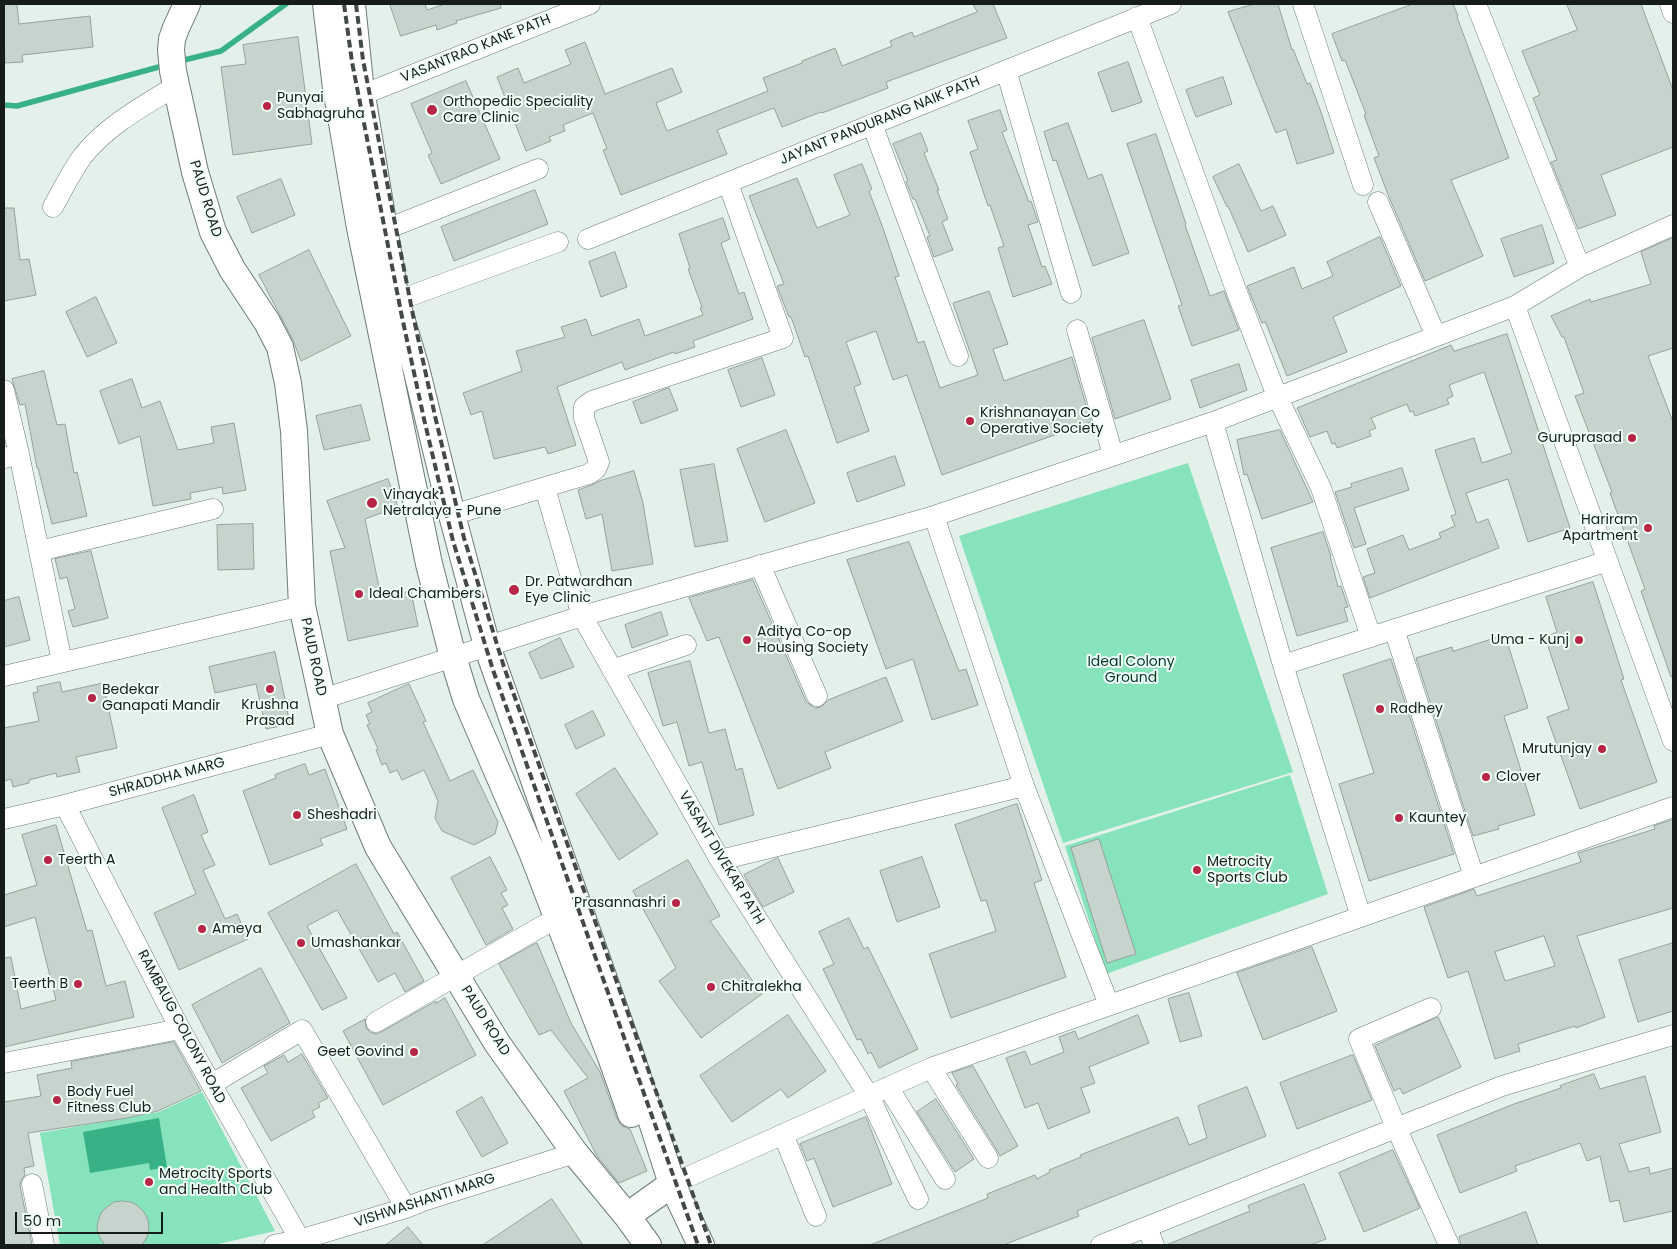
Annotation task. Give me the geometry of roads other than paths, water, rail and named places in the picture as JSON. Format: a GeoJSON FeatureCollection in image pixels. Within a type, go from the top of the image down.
{"type":"FeatureCollection","features":[{"type":"Feature","properties":{"kind":"main road","name":"PAUD ROAD"},"geometry":{"type":"LineString","coordinates":[[188,4],[172,39],[173,69],[195,172],[213,232],[232,269],[267,322],[280,347],[288,383],[294,431],[302,606],[330,734],[378,847],[497,1043],[575,1153],[627,1216],[648,1245]]}},
{"type":"Feature","properties":{"kind":"main road"},"geometry":{"type":"LineString","coordinates":[[326,4],[336,88],[360,228],[429,564],[453,657],[466,699],[532,852],[611,1057],[665,1188],[701,1245]]}},
{"type":"Feature","properties":{"kind":"main road"},"geometry":{"type":"LineString","coordinates":[[352,4],[362,95],[396,301],[416,368],[452,515],[487,646],[630,1053],[665,1188]]}},
{"type":"Feature","properties":{"kind":"main road"},"geometry":{"type":"LineString","coordinates":[[627,1216],[665,1188]]}},
{"type":"Feature","properties":{"kind":"street","name":"VASANTRAO KANE PATH"},"geometry":{"type":"LineString","coordinates":[[362,95],[590,4]]}},
{"type":"Feature","properties":{"kind":"street","name":"JAYANT PANDURANG NAIK PATH"},"geometry":{"type":"LineString","coordinates":[[588,239],[1171,4]]}},
{"type":"Feature","properties":{"kind":"street"},"geometry":{"type":"LineString","coordinates":[[1303,4],[1363,185]]}},
{"type":"Feature","properties":{"kind":"street"},"geometry":{"type":"LineString","coordinates":[[1476,4],[1580,267]]}},
{"type":"Feature","properties":{"kind":"street"},"geometry":{"type":"LineString","coordinates":[[1670,4],[1673,13]]}},
{"type":"Feature","properties":{"kind":"street"},"geometry":{"type":"LineString","coordinates":[[1138,17],[1231,277],[1277,396],[1321,488],[1371,637]]}},
{"type":"Feature","properties":{"kind":"street"},"geometry":{"type":"LineString","coordinates":[[53,207],[82,158],[103,134],[134,112],[173,69]]}},
{"type":"Feature","properties":{"kind":"street"},"geometry":{"type":"LineString","coordinates":[[1006,70],[1071,293]]}},
{"type":"Feature","properties":{"kind":"street"},"geometry":{"type":"LineString","coordinates":[[872,124],[958,356]]}},
{"type":"Feature","properties":{"kind":"street"},"geometry":{"type":"LineString","coordinates":[[384,230],[538,169]]}},
{"type":"Feature","properties":{"kind":"street"},"geometry":{"type":"LineString","coordinates":[[452,515],[589,474],[596,469],[599,462],[584,418],[584,407],[592,401],[783,338],[728,183]]}},
{"type":"Feature","properties":{"kind":"street"},"geometry":{"type":"LineString","coordinates":[[1378,202],[1436,336]]}},
{"type":"Feature","properties":{"kind":"street"},"geometry":{"type":"LineString","coordinates":[[322,700],[582,616],[934,516],[1213,422],[1515,306],[1580,267],[1673,225]]}},
{"type":"Feature","properties":{"kind":"street"},"geometry":{"type":"LineString","coordinates":[[396,301],[558,242]]}},
{"type":"Feature","properties":{"kind":"street"},"geometry":{"type":"LineString","coordinates":[[1515,306],[1673,741]]}},
{"type":"Feature","properties":{"kind":"street"},"geometry":{"type":"LineString","coordinates":[[1077,330],[1113,455]]}},
{"type":"Feature","properties":{"kind":"street"},"geometry":{"type":"LineString","coordinates":[[4,390],[11,456],[39,551],[62,662]]}},
{"type":"Feature","properties":{"kind":"street"},"geometry":{"type":"LineString","coordinates":[[1213,422],[1283,665],[1361,917]]}},
{"type":"Feature","properties":{"kind":"street","name":"VASANT DIVEKAR PATH"},"geometry":{"type":"LineString","coordinates":[[545,488],[582,616],[720,860],[869,1096],[918,1199]]}},
{"type":"Feature","properties":{"kind":"street"},"geometry":{"type":"LineString","coordinates":[[39,551],[213,510]]}},
{"type":"Feature","properties":{"kind":"street"},"geometry":{"type":"LineString","coordinates":[[934,516],[1024,786],[1108,1005]]}},
{"type":"Feature","properties":{"kind":"street"},"geometry":{"type":"LineString","coordinates":[[1283,665],[1608,561]]}},
{"type":"Feature","properties":{"kind":"street"},"geometry":{"type":"LineString","coordinates":[[760,565],[816,696]]}},
{"type":"Feature","properties":{"kind":"street"},"geometry":{"type":"LineString","coordinates":[[4,676],[302,606]]}},
{"type":"Feature","properties":{"kind":"street"},"geometry":{"type":"LineString","coordinates":[[1394,629],[1474,877]]}},
{"type":"Feature","properties":{"kind":"street"},"geometry":{"type":"LineString","coordinates":[[612,670],[686,645]]}},
{"type":"Feature","properties":{"kind":"street","name":"SHRADDHA MARG"},"geometry":{"type":"LineString","coordinates":[[4,819],[65,805],[330,734]]}},
{"type":"Feature","properties":{"kind":"street"},"geometry":{"type":"LineString","coordinates":[[720,860],[1024,786]]}},
{"type":"Feature","properties":{"kind":"street","name":"RAMBAUG COLONY ROAD"},"geometry":{"type":"LineString","coordinates":[[65,805],[180,1029],[301,1242]]}},
{"type":"Feature","properties":{"kind":"street"},"geometry":{"type":"LineString","coordinates":[[665,1188],[931,1068],[1673,807]]}},
{"type":"Feature","properties":{"kind":"street"},"geometry":{"type":"LineString","coordinates":[[376,1022],[544,925]]}},
{"type":"Feature","properties":{"kind":"street"},"geometry":{"type":"LineString","coordinates":[[1431,1008],[1359,1039],[1449,1245]]}},
{"type":"Feature","properties":{"kind":"street"},"geometry":{"type":"LineString","coordinates":[[4,1063],[180,1029]]}},
{"type":"Feature","properties":{"kind":"street"},"geometry":{"type":"LineString","coordinates":[[212,1084],[302,1030],[406,1208]]}},
{"type":"Feature","properties":{"kind":"street"},"geometry":{"type":"LineString","coordinates":[[1101,1245],[1151,1236],[1396,1127],[1502,1086],[1673,1036]]}},
{"type":"Feature","properties":{"kind":"street"},"geometry":{"type":"LineString","coordinates":[[931,1068],[988,1158]]}},
{"type":"Feature","properties":{"kind":"street"},"geometry":{"type":"LineString","coordinates":[[888,1087],[945,1179]]}},
{"type":"Feature","properties":{"kind":"street"},"geometry":{"type":"LineString","coordinates":[[783,1134],[816,1216]]}},
{"type":"Feature","properties":{"kind":"street","name":"VISHWASHANTI MARG"},"geometry":{"type":"LineString","coordinates":[[274,1245],[301,1242],[575,1153]]}},
{"type":"Feature","properties":{"kind":"street"},"geometry":{"type":"LineString","coordinates":[[32,1184],[44,1245]]}},
{"type":"Feature","properties":{"kind":"waterway"},"geometry":{"type":"LineString","coordinates":[[180,61],[221,51],[286,4]]}},
{"type":"Feature","properties":{"kind":"waterway"},"geometry":{"type":"LineString","coordinates":[[4,105],[17,106],[166,65]]}},
{"type":"Feature","properties":{"kind":"railway"},"geometry":{"type":"LineString","coordinates":[[344,4],[352,62],[402,317],[453,541],[493,670],[698,1245]]}},
{"type":"Feature","properties":{"kind":"railway"},"geometry":{"type":"LineString","coordinates":[[356,4],[363,60],[413,315],[464,538],[504,667],[711,1245]]}},
{"type":"Feature","properties":{"kind":"place","name":"Punyai Sabhagruha"},"geometry":{"type":"Point","coordinates":[267,106]}},
{"type":"Feature","properties":{"kind":"place","name":"Orthopedic Speciality Care Clinic"},"geometry":{"type":"Point","coordinates":[432,110]}},
{"type":"Feature","properties":{"kind":"place","name":"Krishnanayan Co Operative Society"},"geometry":{"type":"Point","coordinates":[970,421]}},
{"type":"Feature","properties":{"kind":"place","name":"Guruprasad"},"geometry":{"type":"Point","coordinates":[1632,438]}},
{"type":"Feature","properties":{"kind":"place","name":"Vinayak Netralaya - Pune"},"geometry":{"type":"Point","coordinates":[372,503]}},
{"type":"Feature","properties":{"kind":"place","name":"Hariram Apartment"},"geometry":{"type":"Point","coordinates":[1648,528]}},
{"type":"Feature","properties":{"kind":"place","name":"Dr. Patwardhan Eye Clinic"},"geometry":{"type":"Point","coordinates":[514,590]}},
{"type":"Feature","properties":{"kind":"place","name":"Ideal Chambers"},"geometry":{"type":"Point","coordinates":[359,594]}},
{"type":"Feature","properties":{"kind":"place","name":"Aditya Co-op Housing Society"},"geometry":{"type":"Point","coordinates":[747,640]}},
{"type":"Feature","properties":{"kind":"place","name":"Uma - Kunj"},"geometry":{"type":"Point","coordinates":[1579,640]}},
{"type":"Feature","properties":{"kind":"place","name":"Krushna Prasad"},"geometry":{"type":"Point","coordinates":[270,689]}},
{"type":"Feature","properties":{"kind":"place","name":"Bedekar Ganapati Mandir"},"geometry":{"type":"Point","coordinates":[92,698]}},
{"type":"Feature","properties":{"kind":"place","name":"Radhey"},"geometry":{"type":"Point","coordinates":[1380,709]}},
{"type":"Feature","properties":{"kind":"place","name":"Mrutunjay"},"geometry":{"type":"Point","coordinates":[1602,749]}},
{"type":"Feature","properties":{"kind":"place","name":"Clover"},"geometry":{"type":"Point","coordinates":[1486,777]}},
{"type":"Feature","properties":{"kind":"place","name":"Sheshadri"},"geometry":{"type":"Point","coordinates":[297,815]}},
{"type":"Feature","properties":{"kind":"place","name":"Kauntey"},"geometry":{"type":"Point","coordinates":[1399,818]}},
{"type":"Feature","properties":{"kind":"place","name":"Teerth A"},"geometry":{"type":"Point","coordinates":[48,860]}},
{"type":"Feature","properties":{"kind":"place","name":"Metrocity Sports Club"},"geometry":{"type":"Point","coordinates":[1197,870]}},
{"type":"Feature","properties":{"kind":"place","name":"Prasannashri"},"geometry":{"type":"Point","coordinates":[676,903]}},
{"type":"Feature","properties":{"kind":"place","name":"Ameya"},"geometry":{"type":"Point","coordinates":[202,929]}},
{"type":"Feature","properties":{"kind":"place","name":"Umashankar"},"geometry":{"type":"Point","coordinates":[301,943]}},
{"type":"Feature","properties":{"kind":"place","name":"Teerth B"},"geometry":{"type":"Point","coordinates":[78,984]}},
{"type":"Feature","properties":{"kind":"place","name":"Chitralekha"},"geometry":{"type":"Point","coordinates":[711,987]}},
{"type":"Feature","properties":{"kind":"place","name":"Geet Govind"},"geometry":{"type":"Point","coordinates":[414,1052]}},
{"type":"Feature","properties":{"kind":"place","name":"Body Fuel Fitness Club"},"geometry":{"type":"Point","coordinates":[57,1100]}},
{"type":"Feature","properties":{"kind":"place","name":"Metrocity Sports and Health Club"},"geometry":{"type":"Point","coordinates":[149,1182]}},
{"type":"Feature","properties":{"kind":"park label","name":"Ideal Colony Ground"},"geometry":{"type":"Point","coordinates":[1131,670]}}]}
